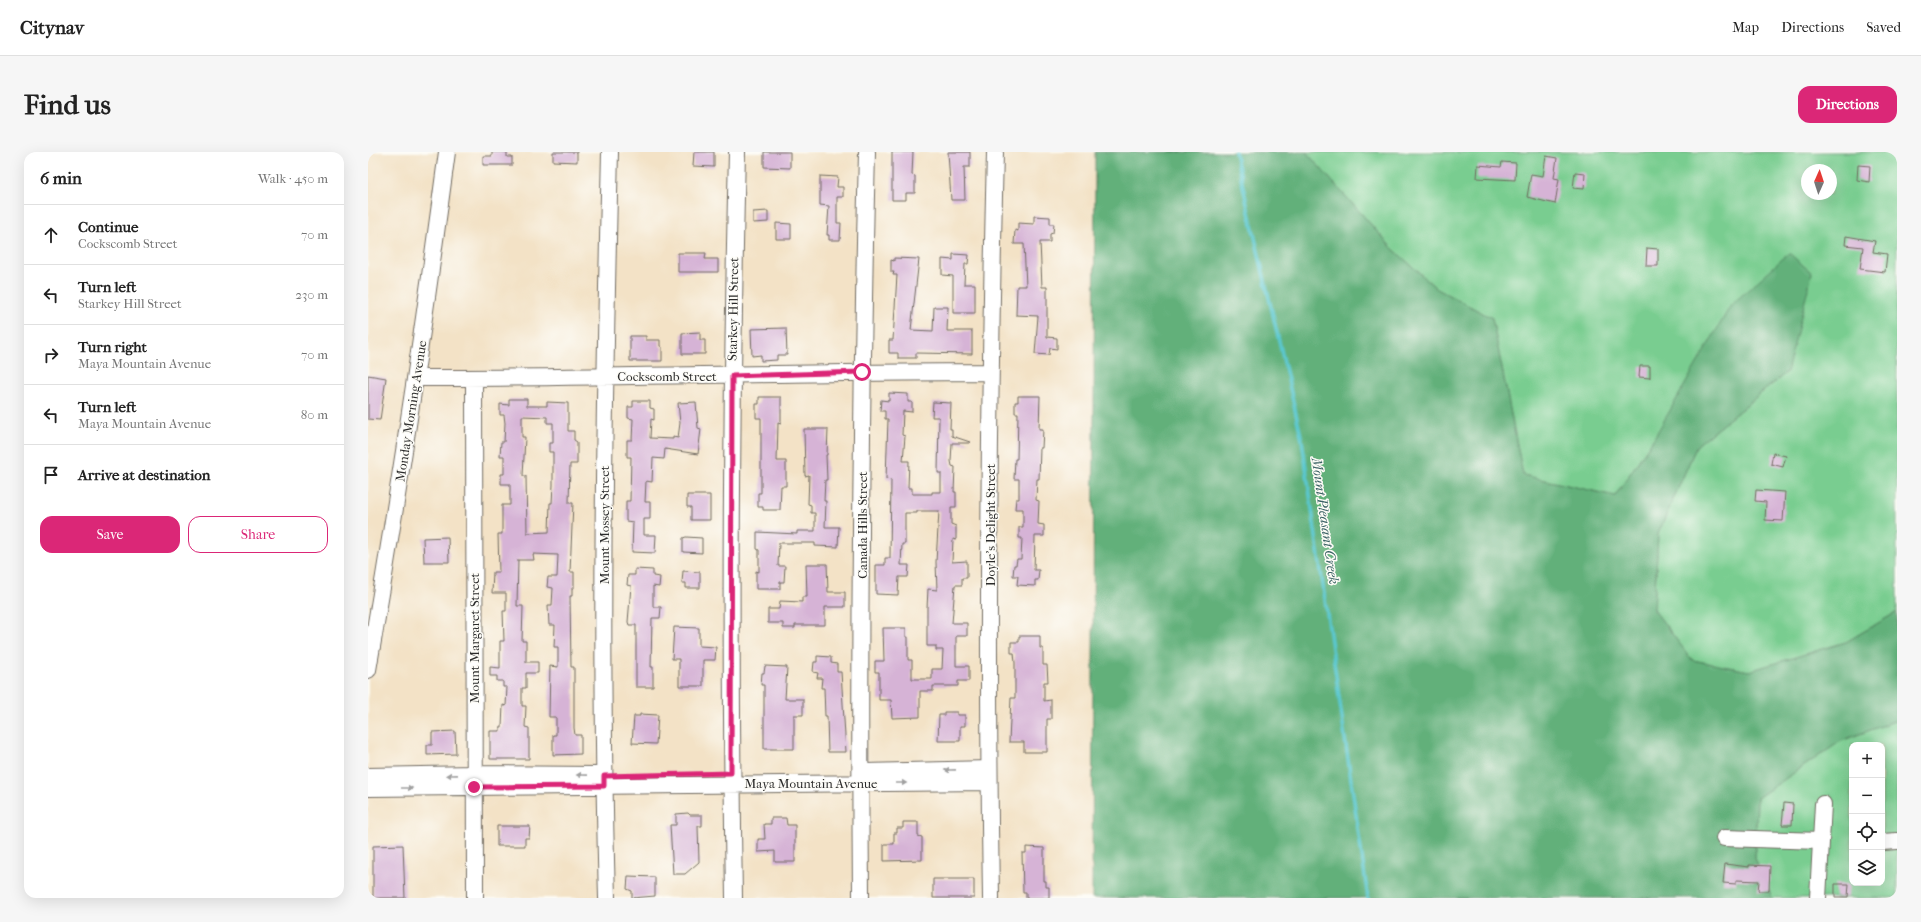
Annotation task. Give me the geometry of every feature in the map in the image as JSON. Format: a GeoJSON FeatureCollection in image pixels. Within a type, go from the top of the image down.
{"type":"FeatureCollection","features":[{"type":"Feature","properties":{"kind":"street","name":"Monday Morning Avenue"},"geometry":{"type":"LineString","coordinates":[[368,670],[401,478],[426,313],[447,152]]}},
{"type":"Feature","properties":{"kind":"street","name":"Mount Mossey Street"},"geometry":{"type":"LineString","coordinates":[[607,898],[604,781],[604,377],[610,152]]}},
{"type":"Feature","properties":{"kind":"street","name":"Starkey Hill Street"},"geometry":{"type":"LineString","coordinates":[[734,898],[732,778],[732,376],[737,152]]}},
{"type":"Feature","properties":{"kind":"street","name":"Canada Hills Street"},"geometry":{"type":"LineString","coordinates":[[862,898],[860,778],[862,372],[867,152]]}},
{"type":"Feature","properties":{"kind":"street","name":"Doyle's Delight Street"},"geometry":{"type":"LineString","coordinates":[[991,898],[989,776],[990,372],[995,152]]}},
{"type":"Feature","properties":{"kind":"street","name":"Cockscomb Street"},"geometry":{"type":"LineString","coordinates":[[415,378],[732,376],[862,372],[990,372]]}},
{"type":"Feature","properties":{"kind":"street","name":"Mount Margaret Street"},"geometry":{"type":"LineString","coordinates":[[474,378],[474,898]]}},
{"type":"Feature","properties":{"kind":"street","name":"Maya Mountain Avenue"},"geometry":{"type":"LineString","coordinates":[[368,776],[474,781],[604,781],[732,778],[989,776]]}},
{"type":"Feature","properties":{"kind":"street","name":"Maya Mountain Avenue"},"geometry":{"type":"LineString","coordinates":[[368,788],[474,781]]}},
{"type":"Feature","properties":{"kind":"street"},"geometry":{"type":"LineString","coordinates":[[1818,898],[1823,804]]}},
{"type":"Feature","properties":{"kind":"street"},"geometry":{"type":"LineString","coordinates":[[1724,838],[1821,841]]}},
{"type":"Feature","properties":{"kind":"street"},"geometry":{"type":"LineString","coordinates":[[1885,842],[1897,841]]}},
{"type":"Feature","properties":{"kind":"green space"},"geometry":{"type":"Polygon","coordinates":[[[1095,152],[1306,152],[1392,248],[1437,289],[1492,318],[1523,475],[1615,496],[1654,438],[1731,305],[1789,253],[1812,273],[1787,372],[1697,445],[1658,534],[1654,610],[1692,660],[1749,671],[1846,642],[1897,612],[1897,720],[1841,741],[1757,798],[1755,858],[1772,898],[1092,898],[1095,152]]]}},
{"type":"Feature","properties":{"kind":"green space"},"geometry":{"type":"Polygon","coordinates":[[[1306,152],[1897,152],[1897,612],[1846,642],[1749,671],[1692,660],[1654,610],[1658,534],[1697,445],[1787,372],[1654,438],[1615,496],[1523,475],[1492,318],[1437,289],[1392,248],[1306,152]]]}},
{"type":"Feature","properties":{"kind":"green space"},"geometry":{"type":"Polygon","coordinates":[[[1897,720],[1897,898],[1772,898],[1755,858],[1757,798],[1841,741],[1897,720]]]}},
{"type":"Feature","properties":{"kind":"building"},"geometry":{"type":"Polygon","coordinates":[[[492,152],[507,152],[507,157],[512,157],[512,165],[483,165],[483,156],[492,156],[492,152]]]}},
{"type":"Feature","properties":{"kind":"building"},"geometry":{"type":"Polygon","coordinates":[[[553,152],[577,152],[577,162],[553,161],[553,152]]]}},
{"type":"Feature","properties":{"kind":"building"},"geometry":{"type":"Polygon","coordinates":[[[694,152],[714,152],[714,167],[693,166],[694,152]]]}},
{"type":"Feature","properties":{"kind":"building"},"geometry":{"type":"Polygon","coordinates":[[[764,152],[790,152],[790,168],[764,167],[764,152]]]}},
{"type":"Feature","properties":{"kind":"building"},"geometry":{"type":"Polygon","coordinates":[[[892,152],[913,152],[912,175],[915,176],[915,193],[906,193],[906,200],[892,200],[892,152]]]}},
{"type":"Feature","properties":{"kind":"building"},"geometry":{"type":"Polygon","coordinates":[[[948,152],[970,152],[970,167],[964,167],[965,200],[951,200],[948,152]]]}},
{"type":"Feature","properties":{"kind":"building"},"geometry":{"type":"Polygon","coordinates":[[[1546,156],[1557,158],[1554,178],[1559,179],[1555,204],[1527,197],[1531,174],[1543,176],[1546,156]]]}},
{"type":"Feature","properties":{"kind":"building"},"geometry":{"type":"Polygon","coordinates":[[[1502,162],[1516,163],[1515,180],[1477,178],[1478,165],[1501,167],[1502,162]]]}},
{"type":"Feature","properties":{"kind":"building"},"geometry":{"type":"Polygon","coordinates":[[[1858,165],[1870,166],[1869,182],[1857,180],[1858,165]]]}},
{"type":"Feature","properties":{"kind":"building"},"geometry":{"type":"Polygon","coordinates":[[[1575,172],[1585,173],[1584,189],[1573,188],[1575,172]]]}},
{"type":"Feature","properties":{"kind":"building"},"geometry":{"type":"Polygon","coordinates":[[[820,176],[838,177],[837,187],[843,187],[843,197],[837,197],[837,223],[841,223],[840,240],[829,240],[829,235],[827,235],[829,206],[820,205],[820,176]]]}},
{"type":"Feature","properties":{"kind":"building"},"geometry":{"type":"Polygon","coordinates":[[[768,211],[768,222],[753,223],[753,212],[768,211]]]}},
{"type":"Feature","properties":{"kind":"building"},"geometry":{"type":"Polygon","coordinates":[[[1034,216],[1050,217],[1050,224],[1054,224],[1053,233],[1050,234],[1050,242],[1040,242],[1042,287],[1047,287],[1047,337],[1057,338],[1057,349],[1050,348],[1049,355],[1035,354],[1038,316],[1016,315],[1017,286],[1026,286],[1024,244],[1014,244],[1015,230],[1018,231],[1018,223],[1034,224],[1034,216]]]}},
{"type":"Feature","properties":{"kind":"building"},"geometry":{"type":"Polygon","coordinates":[[[776,223],[791,224],[791,239],[776,239],[776,223]]]}},
{"type":"Feature","properties":{"kind":"building"},"geometry":{"type":"Polygon","coordinates":[[[1846,236],[1875,241],[1873,252],[1887,254],[1885,272],[1860,269],[1863,247],[1845,245],[1846,236]]]}},
{"type":"Feature","properties":{"kind":"building"},"geometry":{"type":"Polygon","coordinates":[[[1647,248],[1658,249],[1658,266],[1646,266],[1647,248]]]}},
{"type":"Feature","properties":{"kind":"building"},"geometry":{"type":"Polygon","coordinates":[[[678,253],[706,253],[705,259],[718,259],[718,272],[678,272],[678,253]]]}},
{"type":"Feature","properties":{"kind":"building"},"geometry":{"type":"Polygon","coordinates":[[[953,254],[969,255],[968,264],[965,264],[964,284],[975,284],[975,313],[953,313],[953,276],[942,275],[942,259],[953,260],[953,254]]]}},
{"type":"Feature","properties":{"kind":"building"},"geometry":{"type":"Polygon","coordinates":[[[894,258],[919,259],[911,330],[933,331],[934,307],[948,307],[947,331],[972,331],[972,354],[916,353],[916,358],[898,358],[898,353],[889,353],[889,340],[893,340],[897,275],[893,275],[894,272],[891,272],[891,260],[894,261],[894,258]]]}},
{"type":"Feature","properties":{"kind":"building"},"geometry":{"type":"Polygon","coordinates":[[[786,328],[787,355],[777,355],[777,360],[761,361],[761,355],[752,356],[751,329],[786,328]]]}},
{"type":"Feature","properties":{"kind":"building"},"geometry":{"type":"Polygon","coordinates":[[[700,332],[700,340],[705,340],[705,354],[682,354],[682,333],[700,332]]]}},
{"type":"Feature","properties":{"kind":"building"},"geometry":{"type":"Polygon","coordinates":[[[630,336],[646,336],[646,340],[660,340],[660,346],[662,347],[662,361],[630,361],[630,336]]]}},
{"type":"Feature","properties":{"kind":"building"},"geometry":{"type":"Polygon","coordinates":[[[1640,366],[1650,366],[1650,378],[1639,377],[1640,366]]]}},
{"type":"Feature","properties":{"kind":"building"},"geometry":{"type":"Polygon","coordinates":[[[368,375],[386,378],[380,420],[368,419],[368,375]]]}},
{"type":"Feature","properties":{"kind":"building"},"geometry":{"type":"Polygon","coordinates":[[[889,393],[908,394],[908,402],[912,402],[912,412],[903,411],[902,435],[905,436],[903,461],[909,461],[908,488],[912,488],[912,494],[932,494],[932,492],[941,492],[941,473],[938,473],[939,417],[932,417],[933,402],[951,403],[950,429],[952,429],[952,436],[970,442],[952,443],[951,461],[952,466],[955,467],[954,492],[956,492],[956,507],[951,507],[951,524],[956,526],[956,540],[953,539],[952,562],[967,561],[967,578],[962,578],[962,585],[955,585],[952,623],[967,623],[967,636],[956,636],[956,666],[969,666],[969,681],[958,681],[958,686],[933,686],[933,691],[920,691],[920,717],[892,718],[891,700],[879,700],[879,672],[875,672],[875,661],[884,661],[883,628],[906,628],[906,637],[908,637],[908,660],[912,660],[912,679],[932,679],[932,669],[942,669],[943,650],[936,650],[936,646],[927,646],[928,589],[937,590],[936,562],[939,511],[917,511],[917,513],[905,513],[905,544],[902,544],[901,565],[909,565],[908,577],[899,577],[898,595],[876,594],[876,565],[885,565],[885,558],[890,558],[891,480],[886,479],[888,419],[885,419],[885,411],[880,411],[881,400],[889,401],[889,393]]]}},
{"type":"Feature","properties":{"kind":"building"},"geometry":{"type":"Polygon","coordinates":[[[1018,396],[1040,396],[1039,429],[1043,429],[1036,500],[1039,501],[1038,524],[1044,525],[1044,536],[1035,536],[1034,570],[1039,570],[1038,580],[1035,580],[1035,586],[1017,585],[1018,576],[1013,576],[1014,565],[1016,565],[1017,559],[1021,559],[1022,538],[1019,538],[1019,527],[1023,527],[1023,509],[1015,509],[1016,499],[1019,499],[1019,479],[1014,479],[1015,459],[1017,459],[1018,413],[1015,413],[1015,402],[1018,402],[1018,396]]]}},
{"type":"Feature","properties":{"kind":"building"},"geometry":{"type":"Polygon","coordinates":[[[759,397],[781,397],[781,424],[778,423],[777,461],[786,461],[786,486],[781,486],[780,510],[763,510],[763,507],[758,507],[758,493],[761,493],[761,418],[756,418],[756,404],[759,404],[759,397]]]}},
{"type":"Feature","properties":{"kind":"building"},"geometry":{"type":"Polygon","coordinates":[[[509,399],[527,399],[527,406],[547,406],[547,402],[568,403],[568,431],[574,431],[574,440],[577,442],[577,464],[570,464],[569,503],[573,503],[570,572],[574,572],[574,588],[572,588],[572,596],[570,596],[571,667],[574,667],[574,728],[575,735],[581,735],[581,754],[553,755],[553,735],[556,735],[556,717],[549,717],[550,666],[558,667],[558,647],[554,647],[555,625],[549,625],[548,605],[552,605],[553,588],[547,587],[548,577],[557,577],[558,555],[533,554],[534,560],[518,560],[517,606],[523,606],[522,641],[526,641],[526,662],[538,662],[538,673],[526,673],[526,688],[522,688],[522,706],[526,706],[525,727],[529,728],[529,759],[490,759],[490,731],[500,731],[500,727],[502,727],[503,705],[506,706],[507,687],[503,687],[503,681],[497,681],[497,676],[490,676],[490,667],[500,668],[500,641],[504,641],[503,611],[506,611],[506,593],[492,593],[493,572],[499,572],[498,534],[502,534],[502,505],[510,505],[510,484],[501,484],[501,474],[504,474],[504,456],[500,456],[501,442],[504,442],[505,423],[504,415],[500,415],[500,404],[509,405],[509,399]],[[522,416],[522,437],[525,437],[523,476],[526,476],[527,533],[549,532],[550,503],[552,503],[553,485],[553,452],[549,452],[549,443],[553,443],[553,423],[547,423],[547,417],[522,416]]]}},
{"type":"Feature","properties":{"kind":"building"},"geometry":{"type":"Polygon","coordinates":[[[633,401],[650,401],[650,408],[654,409],[654,420],[651,419],[650,438],[678,438],[680,423],[678,403],[696,402],[698,428],[701,429],[698,454],[665,449],[664,459],[653,458],[652,482],[646,481],[645,502],[650,502],[650,519],[644,519],[644,535],[656,535],[655,553],[632,552],[633,522],[626,521],[626,501],[630,501],[631,457],[627,457],[627,440],[632,440],[633,419],[628,418],[628,407],[633,407],[633,401]]]}},
{"type":"Feature","properties":{"kind":"building"},"geometry":{"type":"Polygon","coordinates":[[[804,429],[828,429],[826,455],[827,480],[825,480],[824,501],[826,501],[825,527],[839,527],[838,547],[815,546],[815,543],[779,543],[778,566],[785,566],[784,582],[780,582],[780,589],[756,589],[756,571],[759,572],[757,532],[797,534],[797,531],[815,531],[815,513],[811,513],[811,505],[808,504],[809,475],[805,476],[804,429]]]}},
{"type":"Feature","properties":{"kind":"building"},"geometry":{"type":"Polygon","coordinates":[[[1773,453],[1786,456],[1783,467],[1771,464],[1773,453]]]}},
{"type":"Feature","properties":{"kind":"building"},"geometry":{"type":"Polygon","coordinates":[[[1756,490],[1785,492],[1783,521],[1765,520],[1766,502],[1755,501],[1756,490]]]}},
{"type":"Feature","properties":{"kind":"building"},"geometry":{"type":"Polygon","coordinates":[[[687,495],[710,495],[710,520],[691,520],[691,507],[687,507],[687,495]]]}},
{"type":"Feature","properties":{"kind":"building"},"geometry":{"type":"Polygon","coordinates":[[[448,537],[449,562],[424,562],[423,538],[448,537]]]}},
{"type":"Feature","properties":{"kind":"building"},"geometry":{"type":"Polygon","coordinates":[[[683,538],[702,538],[702,553],[683,552],[683,538]]]}},
{"type":"Feature","properties":{"kind":"building"},"geometry":{"type":"Polygon","coordinates":[[[806,564],[827,564],[828,592],[845,592],[845,607],[825,607],[825,625],[795,625],[795,628],[783,628],[783,623],[768,623],[768,609],[779,609],[780,601],[802,602],[802,597],[807,597],[806,564]]]}},
{"type":"Feature","properties":{"kind":"building"},"geometry":{"type":"Polygon","coordinates":[[[635,569],[653,570],[653,576],[660,577],[659,587],[653,586],[653,607],[661,607],[660,618],[652,618],[651,667],[653,667],[653,687],[636,687],[636,625],[629,625],[628,622],[631,586],[627,585],[628,575],[635,575],[635,569]]]}},
{"type":"Feature","properties":{"kind":"building"},"geometry":{"type":"Polygon","coordinates":[[[683,571],[700,572],[700,588],[686,588],[686,583],[682,583],[683,571]]]}},
{"type":"Feature","properties":{"kind":"building"},"geometry":{"type":"Polygon","coordinates":[[[674,627],[699,628],[699,646],[716,647],[715,660],[703,660],[703,686],[679,686],[679,659],[672,659],[674,627]]]}},
{"type":"Feature","properties":{"kind":"building"},"geometry":{"type":"Polygon","coordinates":[[[1019,636],[1040,636],[1040,648],[1043,648],[1043,665],[1047,665],[1048,682],[1044,682],[1044,701],[1051,700],[1051,719],[1047,719],[1047,752],[1024,752],[1024,742],[1009,742],[1011,698],[1015,698],[1015,663],[1014,653],[1011,653],[1011,642],[1019,642],[1019,636]]]}},
{"type":"Feature","properties":{"kind":"building"},"geometry":{"type":"Polygon","coordinates":[[[817,656],[831,657],[831,663],[837,664],[837,672],[841,672],[846,752],[828,752],[827,716],[825,716],[824,688],[821,688],[822,678],[817,678],[818,673],[813,672],[814,662],[817,662],[817,656]]]}},
{"type":"Feature","properties":{"kind":"building"},"geometry":{"type":"Polygon","coordinates":[[[765,666],[787,667],[785,699],[803,699],[803,715],[794,715],[794,749],[764,749],[764,685],[761,685],[762,673],[764,673],[765,666]]]}},
{"type":"Feature","properties":{"kind":"building"},"geometry":{"type":"Polygon","coordinates":[[[944,712],[957,712],[957,715],[965,715],[965,726],[960,726],[960,741],[938,741],[939,715],[944,715],[944,712]]]}},
{"type":"Feature","properties":{"kind":"building"},"geometry":{"type":"Polygon","coordinates":[[[640,714],[658,715],[656,744],[632,743],[634,716],[640,716],[640,714]]]}},
{"type":"Feature","properties":{"kind":"building"},"geometry":{"type":"Polygon","coordinates":[[[455,731],[456,754],[427,755],[427,745],[432,745],[432,732],[455,731]]]}},
{"type":"Feature","properties":{"kind":"building"},"geometry":{"type":"Polygon","coordinates":[[[1784,803],[1793,804],[1792,825],[1782,825],[1784,803]]]}},
{"type":"Feature","properties":{"kind":"building"},"geometry":{"type":"Polygon","coordinates":[[[688,813],[690,815],[702,815],[702,826],[698,826],[699,862],[685,874],[673,874],[670,825],[676,825],[676,814],[688,813]]]}},
{"type":"Feature","properties":{"kind":"building"},"geometry":{"type":"Polygon","coordinates":[[[771,818],[786,818],[787,825],[795,825],[795,862],[775,862],[775,851],[758,852],[758,839],[765,839],[764,824],[771,824],[771,818]]]}},
{"type":"Feature","properties":{"kind":"building"},"geometry":{"type":"Polygon","coordinates":[[[903,822],[918,822],[918,836],[922,837],[922,860],[884,861],[884,844],[894,844],[894,833],[897,833],[897,828],[903,828],[903,822]]]}},
{"type":"Feature","properties":{"kind":"building"},"geometry":{"type":"Polygon","coordinates":[[[497,826],[530,826],[529,838],[525,838],[525,846],[497,846],[497,826]]]}},
{"type":"Feature","properties":{"kind":"building"},"geometry":{"type":"Polygon","coordinates":[[[403,845],[405,898],[373,898],[373,846],[403,845]]]}},
{"type":"Feature","properties":{"kind":"building"},"geometry":{"type":"Polygon","coordinates":[[[1026,847],[1044,848],[1044,881],[1046,881],[1046,887],[1049,887],[1049,898],[1026,898],[1026,892],[1023,892],[1022,853],[1026,853],[1026,847]]]}},
{"type":"Feature","properties":{"kind":"building"},"geometry":{"type":"Polygon","coordinates":[[[1725,864],[1749,867],[1749,865],[1770,866],[1769,891],[1758,891],[1759,881],[1736,880],[1736,884],[1723,883],[1725,864]]]}},
{"type":"Feature","properties":{"kind":"building"},"geometry":{"type":"Polygon","coordinates":[[[628,876],[655,877],[655,896],[632,898],[632,891],[627,889],[628,876]]]}},
{"type":"Feature","properties":{"kind":"building"},"geometry":{"type":"Polygon","coordinates":[[[933,879],[974,879],[974,898],[933,898],[933,879]]]}},
{"type":"Feature","properties":{"kind":"building"},"geometry":{"type":"Polygon","coordinates":[[[1835,884],[1849,884],[1848,897],[1835,897],[1835,884]]]}},
{"type":"Feature","properties":{"kind":"waterway","name":"Mount Pleasant Creek"},"geometry":{"type":"LineString","coordinates":[[1235,152],[1302,440],[1368,898]]}},
{"type":"Feature","properties":{"kind":"route"},"geometry":{"type":"LineString","coordinates":[[474,787],[604,786],[604,776],[731,773],[732,376],[862,372]]}}]}
